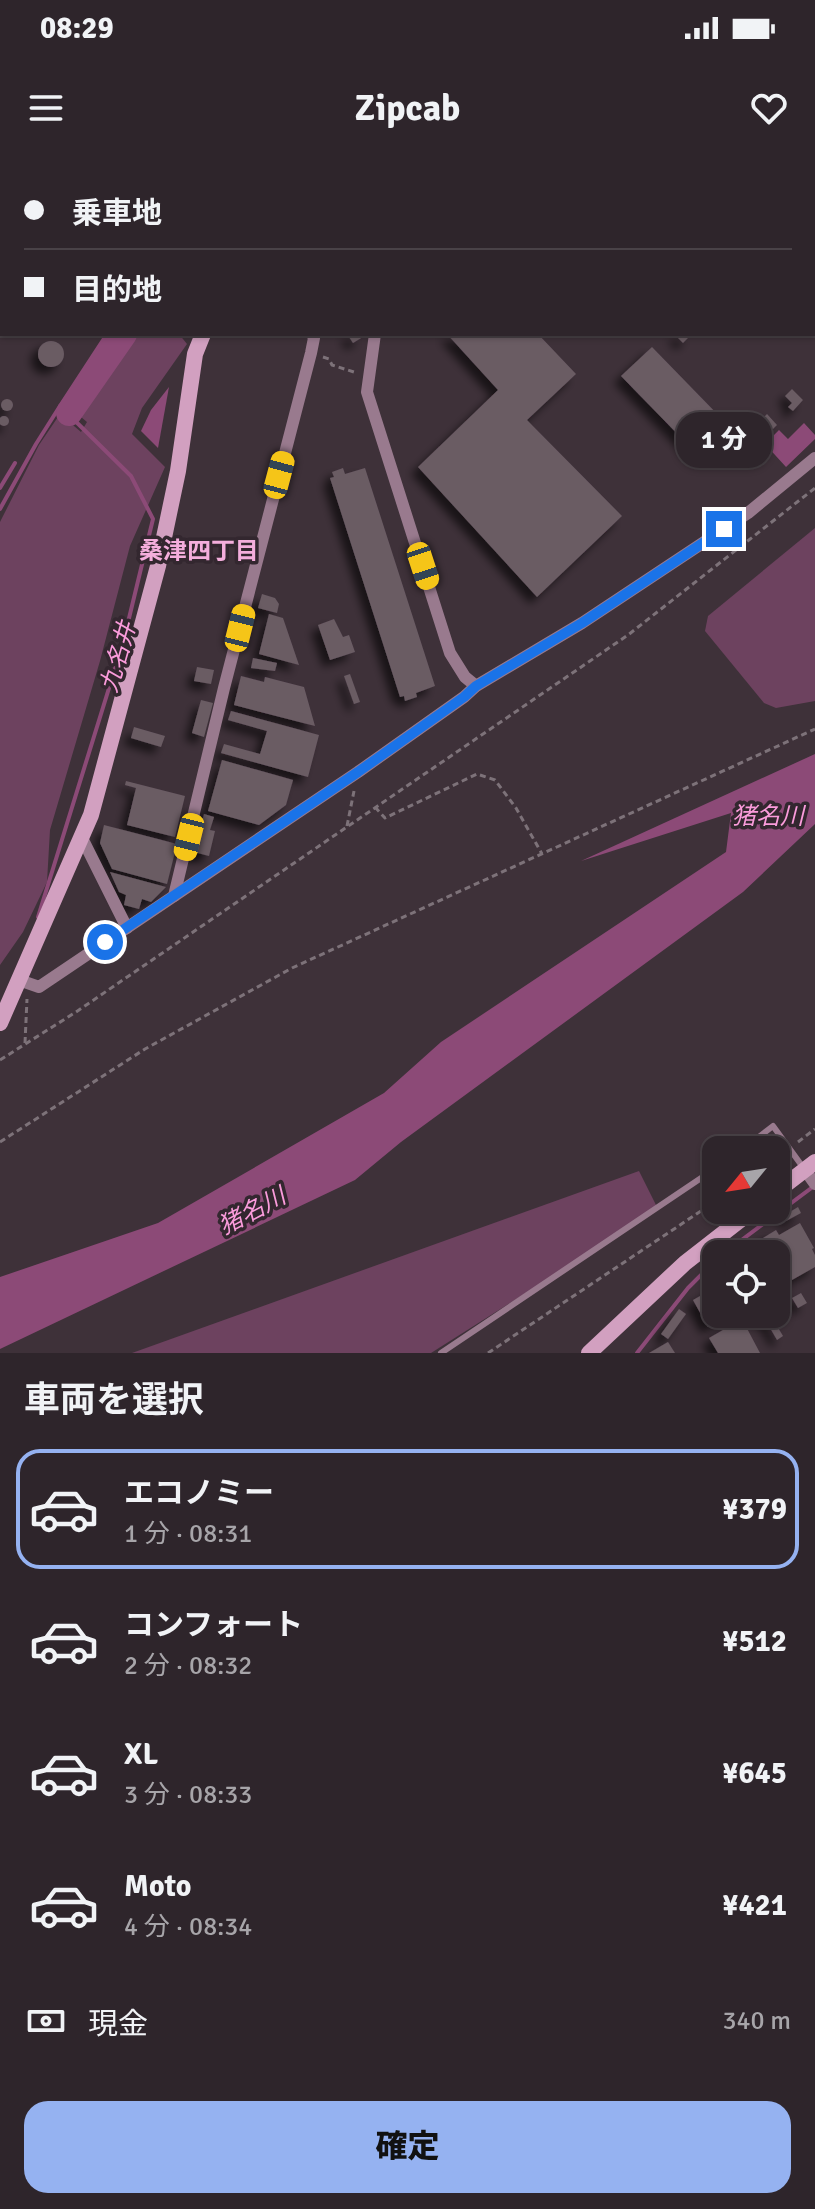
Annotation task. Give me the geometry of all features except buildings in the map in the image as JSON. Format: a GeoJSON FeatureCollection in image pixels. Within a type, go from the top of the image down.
{"type":"FeatureCollection","features":[{"type":"Feature","properties":{"kind":"street"},"geometry":{"type":"LineString","coordinates":[[0,1023],[23,982],[91,815],[158,566],[178,471],[195,354],[202,336]]}},
{"type":"Feature","properties":{"kind":"street"},"geometry":{"type":"LineString","coordinates":[[174,896],[313,336]]}},
{"type":"Feature","properties":{"kind":"street"},"geometry":{"type":"LineString","coordinates":[[375,336],[367,392],[450,653],[465,677],[476,686]]}},
{"type":"Feature","properties":{"kind":"street"},"geometry":{"type":"LineString","coordinates":[[23,982],[39,987],[358,772],[476,686],[582,623],[735,522],[815,458]]}},
{"type":"Feature","properties":{"kind":"street"},"geometry":{"type":"LineString","coordinates":[[81,836],[127,928]]}},
{"type":"Feature","properties":{"kind":"street"},"geometry":{"type":"LineString","coordinates":[[790,1181],[810,1166],[815,1184]]}},
{"type":"Feature","properties":{"kind":"street"},"geometry":{"type":"LineString","coordinates":[[589,1353],[685,1263],[735,1224]]}},
{"type":"Feature","properties":{"kind":"lane"},"geometry":{"type":"LineString","coordinates":[[760,1136],[773,1126],[782,1136]]}},
{"type":"Feature","properties":{"kind":"lane"},"geometry":{"type":"LineString","coordinates":[[790,1144],[810,1166]]}},
{"type":"Feature","properties":{"kind":"lane"},"geometry":{"type":"LineString","coordinates":[[441,1353],[702,1177]]}},
{"type":"Feature","properties":{"kind":"path"},"geometry":{"type":"LineString","coordinates":[[311,353],[329,359],[332,365],[369,376]]}},
{"type":"Feature","properties":{"kind":"path"},"geometry":{"type":"LineString","coordinates":[[0,1060],[76,1012],[628,635],[815,488]]}},
{"type":"Feature","properties":{"kind":"path"},"geometry":{"type":"LineString","coordinates":[[0,1142],[145,1049],[292,968],[815,729]]}},
{"type":"Feature","properties":{"kind":"path"},"geometry":{"type":"LineString","coordinates":[[347,826],[358,772]]}},
{"type":"Feature","properties":{"kind":"path"},"geometry":{"type":"LineString","coordinates":[[375,807],[385,818],[477,774],[495,780],[516,808],[542,854]]}},
{"type":"Feature","properties":{"kind":"path"},"geometry":{"type":"LineString","coordinates":[[23,982],[25,1043]]}},
{"type":"Feature","properties":{"kind":"path"},"geometry":{"type":"LineString","coordinates":[[488,1353],[702,1210]]}},
{"type":"Feature","properties":{"kind":"shaded area"},"geometry":{"type":"Polygon","coordinates":[[[130,336],[181,336],[187,344],[142,408],[132,434],[165,467],[130,546],[50,830],[47,882],[23,932],[0,965],[0,522],[39,445],[60,414],[81,432],[87,422],[75,412],[130,336]]]}},
{"type":"Feature","properties":{"kind":"shaded area"},"geometry":{"type":"Polygon","coordinates":[[[815,528],[815,701],[776,708],[764,703],[705,631],[708,616],[815,528]]]}},
{"type":"Feature","properties":{"kind":"shaded area"},"geometry":{"type":"Polygon","coordinates":[[[639,1171],[658,1209],[431,1353],[132,1353],[639,1171]]]}},
{"type":"Feature","properties":{"kind":"water"},"geometry":{"type":"Polygon","coordinates":[[[169,387],[158,448],[141,431],[151,410],[169,387]]]}},
{"type":"Feature","properties":{"kind":"water"},"geometry":{"type":"Polygon","coordinates":[[[804,423],[815,439],[786,467],[765,444],[779,430],[788,439],[804,423]]]}},
{"type":"Feature","properties":{"kind":"water","name":"猪名川"},"geometry":{"type":"Polygon","coordinates":[[[815,754],[815,824],[743,892],[401,1142],[355,1180],[0,1349],[0,1277],[158,1223],[384,1093],[441,1042],[726,852],[731,813],[581,861],[815,754]]]}},
{"type":"Feature","properties":{"kind":"waterway"},"geometry":{"type":"LineString","coordinates":[[60,406],[106,336]]}},
{"type":"Feature","properties":{"kind":"waterway","name":"九名井"},"geometry":{"type":"LineString","coordinates":[[69,413],[123,336]]}},
{"type":"Feature","properties":{"kind":"waterway","name":"九名井"},"geometry":{"type":"LineString","coordinates":[[0,509],[60,406],[131,476],[153,519],[123,643],[38,917]]}},
{"type":"Feature","properties":{"kind":"waterway"},"geometry":{"type":"LineString","coordinates":[[0,488],[15,463]]}},
{"type":"Feature","properties":{"kind":"waterway"},"geometry":{"type":"LineString","coordinates":[[742,1240],[814,1186]]}},
{"type":"Feature","properties":{"kind":"waterway"},"geometry":{"type":"LineString","coordinates":[[637,1353],[702,1274]]}},
{"type":"Feature","properties":{"kind":"district","name":"桑津四丁目"},"geometry":{"type":"Point","coordinates":[199,551]}},
{"type":"Feature","properties":{"kind":"route"},"geometry":{"type":"LineString","coordinates":[[105,942],[358,772],[476,686],[582,623],[724,529]]}}]}
